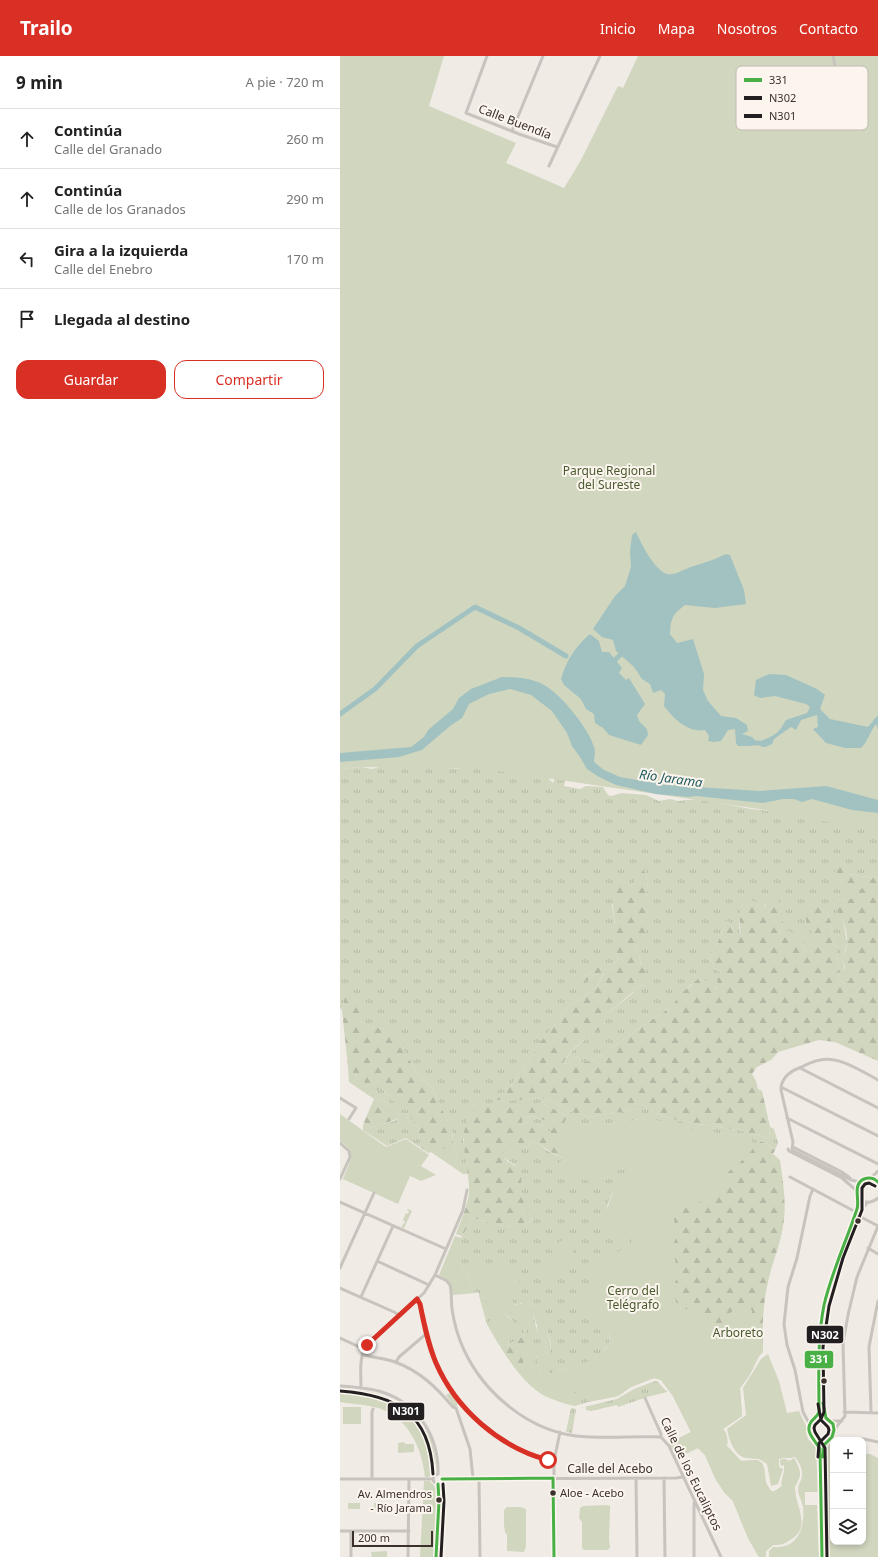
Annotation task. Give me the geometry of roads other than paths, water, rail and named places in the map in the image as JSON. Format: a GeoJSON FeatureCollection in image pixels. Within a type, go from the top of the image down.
{"type":"FeatureCollection","features":[{"type":"Feature","properties":{"kind":"street","name":"Calle Buendía"},"geometry":{"type":"LineString","coordinates":[[487,56],[466,113],[557,147]]}},
{"type":"Feature","properties":{"kind":"street"},"geometry":{"type":"LineString","coordinates":[[512,131],[543,56]]}},
{"type":"Feature","properties":{"kind":"street"},"geometry":{"type":"LineString","coordinates":[[549,166],[600,56]]}},
{"type":"Feature","properties":{"kind":"street"},"geometry":{"type":"LineString","coordinates":[[833,56],[835,66]]}},
{"type":"Feature","properties":{"kind":"street"},"geometry":{"type":"LineString","coordinates":[[793,1148],[781,1087],[783,1080],[789,1073],[821,1059],[837,1060],[878,1080]]}},
{"type":"Feature","properties":{"kind":"street"},"geometry":{"type":"LineString","coordinates":[[801,1067],[802,1069],[878,1108]]}},
{"type":"Feature","properties":{"kind":"street"},"geometry":{"type":"LineString","coordinates":[[781,1087],[878,1136]]}},
{"type":"Feature","properties":{"kind":"street"},"geometry":{"type":"LineString","coordinates":[[340,1098],[356,1108],[349,1118]]}},
{"type":"Feature","properties":{"kind":"street"},"geometry":{"type":"LineString","coordinates":[[787,1118],[790,1118],[878,1164]]}},
{"type":"Feature","properties":{"kind":"street"},"geometry":{"type":"LineString","coordinates":[[340,1143],[349,1151],[350,1157],[340,1180]]}},
{"type":"Feature","properties":{"kind":"street"},"geometry":{"type":"LineString","coordinates":[[793,1148],[851,1180],[860,1182]]}},
{"type":"Feature","properties":{"kind":"street"},"geometry":{"type":"LineString","coordinates":[[793,1148],[788,1150],[842,1178],[857,1191]]}},
{"type":"Feature","properties":{"kind":"street"},"geometry":{"type":"LineString","coordinates":[[834,1430],[831,1422],[826,1418],[823,1408],[822,1351],[824,1327],[836,1274],[857,1213],[857,1191],[860,1182],[864,1179],[870,1178],[878,1172]]}},
{"type":"Feature","properties":{"kind":"street"},"geometry":{"type":"LineString","coordinates":[[870,1178],[878,1181],[878,1172]]}},
{"type":"Feature","properties":{"kind":"street"},"geometry":{"type":"LineString","coordinates":[[790,1177],[878,1226],[857,1277],[848,1315],[843,1343],[844,1412],[842,1421],[834,1430],[832,1437],[827,1441],[823,1455],[824,1557]]}},
{"type":"Feature","properties":{"kind":"street"},"geometry":{"type":"LineString","coordinates":[[813,1189],[810,1196],[797,1258],[788,1286],[784,1324],[787,1345],[795,1370],[804,1415],[810,1425],[810,1435],[819,1446],[824,1557]]}},
{"type":"Feature","properties":{"kind":"street"},"geometry":{"type":"LineString","coordinates":[[361,1388],[360,1362],[364,1349],[369,1342],[417,1299],[429,1285],[435,1275],[464,1210],[467,1190]]}},
{"type":"Feature","properties":{"kind":"street"},"geometry":{"type":"LineString","coordinates":[[340,1268],[374,1193]]}},
{"type":"Feature","properties":{"kind":"street"},"geometry":{"type":"LineString","coordinates":[[858,1196],[863,1201],[868,1202]]}},
{"type":"Feature","properties":{"kind":"street"},"geometry":{"type":"LineString","coordinates":[[810,1425],[819,1412],[819,1339],[824,1311],[837,1260],[857,1213],[868,1202],[877,1199]]}},
{"type":"Feature","properties":{"kind":"street"},"geometry":{"type":"LineString","coordinates":[[340,1202],[446,1249]]}},
{"type":"Feature","properties":{"kind":"street"},"geometry":{"type":"LineString","coordinates":[[361,1297],[393,1226]]}},
{"type":"Feature","properties":{"kind":"street"},"geometry":{"type":"LineString","coordinates":[[868,1248],[878,1254]]}},
{"type":"Feature","properties":{"kind":"street"},"geometry":{"type":"LineString","coordinates":[[377,1261],[429,1285]]}},
{"type":"Feature","properties":{"kind":"street"},"geometry":{"type":"LineString","coordinates":[[435,1275],[447,1281],[450,1285],[452,1308],[459,1336],[471,1364],[483,1381],[514,1411],[541,1426],[575,1436],[661,1437]]}},
{"type":"Feature","properties":{"kind":"street"},"geometry":{"type":"LineString","coordinates":[[340,1288],[399,1315]]}},
{"type":"Feature","properties":{"kind":"street"},"geometry":{"type":"LineString","coordinates":[[417,1299],[420,1304],[426,1334],[435,1362],[450,1390],[481,1424],[509,1444],[537,1457],[554,1461]]}},
{"type":"Feature","properties":{"kind":"street"},"geometry":{"type":"LineString","coordinates":[[871,1412],[870,1347],[878,1301]]}},
{"type":"Feature","properties":{"kind":"street"},"geometry":{"type":"LineString","coordinates":[[396,1362],[399,1357],[426,1334]]}},
{"type":"Feature","properties":{"kind":"street"},"geometry":{"type":"LineString","coordinates":[[340,1338],[364,1349]]}},
{"type":"Feature","properties":{"kind":"street"},"geometry":{"type":"LineString","coordinates":[[362,1354],[396,1362],[421,1375],[445,1395],[453,1407],[456,1408],[470,1449],[473,1478]]}},
{"type":"Feature","properties":{"kind":"street"},"geometry":{"type":"LineString","coordinates":[[340,1386],[377,1390],[392,1396],[404,1403],[418,1415],[429,1430],[435,1443],[438,1458],[438,1474],[442,1479],[438,1484],[439,1501],[436,1557]]}},
{"type":"Feature","properties":{"kind":"street","name":"Calle de los Eucaliptos"},"geometry":{"type":"LineString","coordinates":[[645,1398],[661,1437],[668,1446],[721,1557]]}},
{"type":"Feature","properties":{"kind":"street"},"geometry":{"type":"LineString","coordinates":[[456,1408],[462,1404]]}},
{"type":"Feature","properties":{"kind":"street"},"geometry":{"type":"LineString","coordinates":[[372,1479],[373,1409]]}},
{"type":"Feature","properties":{"kind":"street"},"geometry":{"type":"LineString","coordinates":[[844,1412],[878,1413]]}},
{"type":"Feature","properties":{"kind":"street"},"geometry":{"type":"LineString","coordinates":[[804,1415],[809,1419],[826,1418]]}},
{"type":"Feature","properties":{"kind":"street"},"geometry":{"type":"LineString","coordinates":[[831,1422],[842,1421]]}},
{"type":"Feature","properties":{"kind":"street"},"geometry":{"type":"LineString","coordinates":[[554,1557],[553,1478],[554,1461],[560,1432]]}},
{"type":"Feature","properties":{"kind":"street"},"geometry":{"type":"LineString","coordinates":[[816,1442],[864,1439],[878,1442]]}},
{"type":"Feature","properties":{"kind":"street"},"geometry":{"type":"LineString","coordinates":[[432,1479],[434,1475],[438,1474]]}},
{"type":"Feature","properties":{"kind":"street","name":"Calle del Acebo"},"geometry":{"type":"LineString","coordinates":[[442,1479],[683,1477]]}},
{"type":"Feature","properties":{"kind":"street"},"geometry":{"type":"LineString","coordinates":[[479,1478],[480,1557]]}},
{"type":"Feature","properties":{"kind":"street"},"geometry":{"type":"LineString","coordinates":[[636,1478],[637,1557]]}},
{"type":"Feature","properties":{"kind":"street"},"geometry":{"type":"LineString","coordinates":[[664,1478],[665,1557]]}},
{"type":"Feature","properties":{"kind":"street"},"geometry":{"type":"LineString","coordinates":[[408,1557],[409,1479]]}},
{"type":"Feature","properties":{"kind":"street"},"geometry":{"type":"LineString","coordinates":[[340,1480],[432,1479],[438,1484]]}},
{"type":"Feature","properties":{"kind":"street"},"geometry":{"type":"LineString","coordinates":[[694,1501],[694,1557]]}},
{"type":"Feature","properties":{"kind":"street"},"geometry":{"type":"LineString","coordinates":[[694,1511],[698,1509]]}},
{"type":"Feature","properties":{"kind":"street"},"geometry":{"type":"LineString","coordinates":[[340,1531],[409,1531]]}},
{"type":"Feature","properties":{"kind":"street"},"geometry":{"type":"LineString","coordinates":[[351,1531],[351,1557]]}},
{"type":"Feature","properties":{"kind":"water"},"geometry":{"type":"Polygon","coordinates":[[[636,532],[653,562],[667,574],[676,573],[726,554],[730,555],[744,590],[746,604],[715,608],[685,605],[673,617],[670,634],[677,643],[693,639],[704,674],[703,690],[708,701],[721,716],[736,718],[747,725],[748,731],[742,734],[752,737],[755,740],[755,743],[752,746],[738,746],[736,743],[735,729],[728,730],[721,741],[714,742],[708,741],[709,736],[705,730],[693,729],[682,724],[672,716],[664,706],[665,694],[661,690],[653,693],[650,684],[642,679],[634,667],[616,651],[613,640],[602,637],[593,629],[615,596],[625,586],[631,567],[630,551],[632,535],[636,532]]]}},
{"type":"Feature","properties":{"kind":"water"},"geometry":{"type":"Polygon","coordinates":[[[590,634],[599,641],[602,652],[609,652],[622,668],[619,673],[626,680],[629,678],[645,704],[637,715],[639,721],[647,729],[648,735],[641,745],[609,735],[603,728],[595,723],[594,714],[586,709],[581,699],[564,685],[561,679],[572,654],[590,634]]]}},
{"type":"Feature","properties":{"kind":"water"},"geometry":{"type":"Polygon","coordinates":[[[769,674],[786,675],[817,689],[825,695],[820,709],[830,719],[868,727],[878,715],[878,729],[876,724],[861,748],[845,748],[826,743],[813,729],[818,727],[817,715],[801,720],[796,730],[791,727],[774,739],[772,744],[761,747],[761,741],[776,733],[786,720],[807,713],[810,707],[806,704],[775,696],[760,698],[754,695],[756,680],[769,674]]]}},
{"type":"Feature","properties":{"kind":"water"},"geometry":{"type":"Polygon","coordinates":[[[502,677],[529,679],[544,685],[551,690],[574,713],[586,731],[595,749],[594,762],[604,770],[620,777],[666,785],[759,791],[826,786],[878,800],[878,813],[852,810],[812,799],[802,802],[794,799],[783,799],[763,803],[696,796],[688,797],[656,794],[616,785],[599,777],[587,769],[572,746],[567,733],[552,711],[531,695],[510,689],[489,694],[469,704],[462,718],[450,726],[422,750],[399,757],[340,762],[340,753],[411,747],[424,737],[428,730],[453,709],[459,698],[471,689],[502,677]]]}},
{"type":"Feature","properties":{"kind":"waterway"},"geometry":{"type":"LineString","coordinates":[[340,714],[375,689],[417,646],[475,607],[519,628],[566,656]]}},
{"type":"Feature","properties":{"kind":"waterway","name":"Río Jarama"},"geometry":{"type":"LineString","coordinates":[[615,660],[620,655]]}},
{"type":"Feature","properties":{"kind":"waterway"},"geometry":{"type":"LineString","coordinates":[[755,743],[760,743]]}},
{"type":"Feature","properties":{"kind":"place","name":"Aloe - Acebo"},"geometry":{"type":"Point","coordinates":[553,1493]}},
{"type":"Feature","properties":{"kind":"place","name":"Av. Almendros - Río Jarama"},"geometry":{"type":"Point","coordinates":[439,1500]}},
{"type":"Feature","properties":{"kind":"park label","name":"Parque Regional del Sureste"},"geometry":{"type":"Point","coordinates":[609,478]}},
{"type":"Feature","properties":{"kind":"park label","name":"Cerro del Telégrafo"},"geometry":{"type":"Point","coordinates":[633,1298]}},
{"type":"Feature","properties":{"kind":"park label","name":"Arboreto"},"geometry":{"type":"Point","coordinates":[738,1333]}}]}
